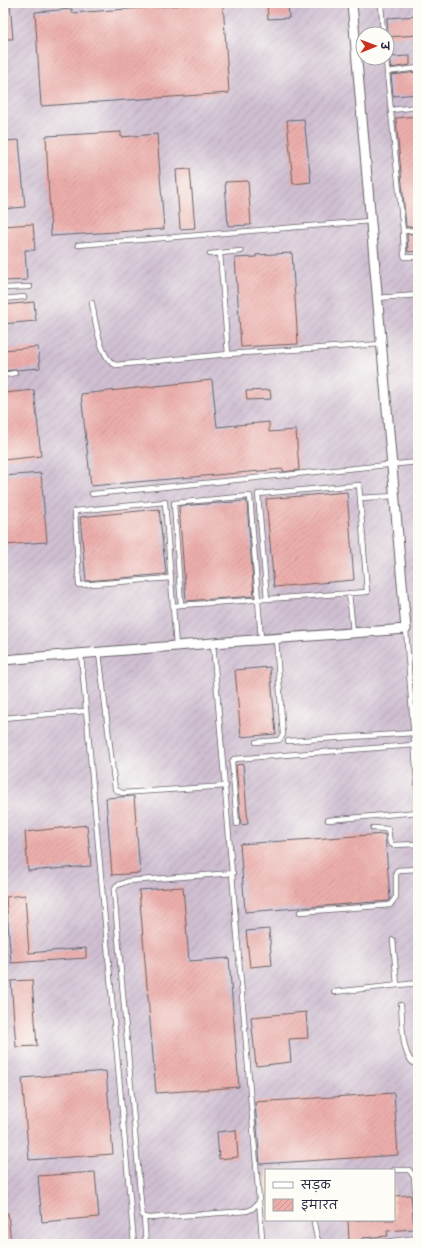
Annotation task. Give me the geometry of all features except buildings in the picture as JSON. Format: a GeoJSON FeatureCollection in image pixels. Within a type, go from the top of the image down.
{"type":"FeatureCollection","features":[{"type":"Feature","properties":{"kind":"street"},"geometry":{"type":"LineString","coordinates":[[3,660],[99,653],[213,642],[406,629],[352,3]]}},
{"type":"Feature","properties":{"kind":"lane"},"geometry":{"type":"LineString","coordinates":[[381,3],[382,26]]}},
{"type":"Feature","properties":{"kind":"lane"},"geometry":{"type":"LineString","coordinates":[[387,66],[403,230],[404,254],[405,257],[418,257]]}},
{"type":"Feature","properties":{"kind":"lane"},"geometry":{"type":"LineString","coordinates":[[387,72],[418,68]]}},
{"type":"Feature","properties":{"kind":"lane"},"geometry":{"type":"LineString","coordinates":[[391,110],[418,107]]}},
{"type":"Feature","properties":{"kind":"lane"},"geometry":{"type":"LineString","coordinates":[[78,245],[370,221]]}},
{"type":"Feature","properties":{"kind":"lane"},"geometry":{"type":"LineString","coordinates":[[403,230],[418,230]]}},
{"type":"Feature","properties":{"kind":"lane"},"geometry":{"type":"LineString","coordinates":[[210,254],[241,251]]}},
{"type":"Feature","properties":{"kind":"lane"},"geometry":{"type":"LineString","coordinates":[[220,253],[228,354]]}},
{"type":"Feature","properties":{"kind":"lane"},"geometry":{"type":"LineString","coordinates":[[3,288],[30,287]]}},
{"type":"Feature","properties":{"kind":"lane"},"geometry":{"type":"LineString","coordinates":[[377,298],[418,295]]}},
{"type":"Feature","properties":{"kind":"lane"},"geometry":{"type":"LineString","coordinates":[[3,300],[24,297]]}},
{"type":"Feature","properties":{"kind":"lane"},"geometry":{"type":"LineString","coordinates":[[92,303],[104,352],[112,364],[119,365],[228,354],[382,344]]}},
{"type":"Feature","properties":{"kind":"lane"},"geometry":{"type":"LineString","coordinates":[[3,376],[15,373]]}},
{"type":"Feature","properties":{"kind":"lane"},"geometry":{"type":"LineString","coordinates":[[92,494],[418,462]]}},
{"type":"Feature","properties":{"kind":"lane"},"geometry":{"type":"LineString","coordinates":[[173,606],[367,592],[359,485],[258,494],[267,599]]}},
{"type":"Feature","properties":{"kind":"lane"},"geometry":{"type":"LineString","coordinates":[[181,605],[174,503],[250,496],[261,639]]}},
{"type":"Feature","properties":{"kind":"lane"},"geometry":{"type":"LineString","coordinates":[[360,498],[395,496]]}},
{"type":"Feature","properties":{"kind":"lane"},"geometry":{"type":"LineString","coordinates":[[171,578],[78,585],[75,511],[165,502],[171,578],[176,646]]}},
{"type":"Feature","properties":{"kind":"lane"},"geometry":{"type":"LineString","coordinates":[[349,594],[353,632]]}},
{"type":"Feature","properties":{"kind":"lane"},"geometry":{"type":"LineString","coordinates":[[406,629],[418,796]]}},
{"type":"Feature","properties":{"kind":"lane"},"geometry":{"type":"LineString","coordinates":[[256,742],[279,740],[283,735],[276,638]]}},
{"type":"Feature","properties":{"kind":"lane"},"geometry":{"type":"LineString","coordinates":[[213,642],[262,1237]]}},
{"type":"Feature","properties":{"kind":"lane"},"geometry":{"type":"LineString","coordinates":[[99,653],[115,789],[122,793],[226,786]]}},
{"type":"Feature","properties":{"kind":"lane"},"geometry":{"type":"LineString","coordinates":[[81,654],[134,1244]]}},
{"type":"Feature","properties":{"kind":"lane"},"geometry":{"type":"LineString","coordinates":[[3,718],[85,711]]}},
{"type":"Feature","properties":{"kind":"lane"},"geometry":{"type":"LineString","coordinates":[[288,741],[414,733]]}},
{"type":"Feature","properties":{"kind":"lane"},"geometry":{"type":"LineString","coordinates":[[237,824],[232,762],[234,759],[414,745]]}},
{"type":"Feature","properties":{"kind":"lane"},"geometry":{"type":"LineString","coordinates":[[328,820],[418,812]]}},
{"type":"Feature","properties":{"kind":"lane"},"geometry":{"type":"LineString","coordinates":[[372,828],[388,829],[390,844],[418,844]]}},
{"type":"Feature","properties":{"kind":"lane"},"geometry":{"type":"LineString","coordinates":[[300,912],[390,905],[396,897],[396,872],[398,870],[418,869]]}},
{"type":"Feature","properties":{"kind":"lane"},"geometry":{"type":"LineString","coordinates":[[146,1244],[144,1217],[140,1207],[114,891],[116,886],[128,881],[233,873]]}},
{"type":"Feature","properties":{"kind":"lane"},"geometry":{"type":"LineString","coordinates":[[393,940],[397,985]]}},
{"type":"Feature","properties":{"kind":"lane"},"geometry":{"type":"LineString","coordinates":[[334,992],[418,983]]}},
{"type":"Feature","properties":{"kind":"lane"},"geometry":{"type":"LineString","coordinates":[[401,1005],[406,1052],[412,1062],[418,1065]]}},
{"type":"Feature","properties":{"kind":"lane"},"geometry":{"type":"LineString","coordinates":[[395,1170],[409,1170],[414,1177],[418,1228]]}},
{"type":"Feature","properties":{"kind":"lane"},"geometry":{"type":"LineString","coordinates":[[144,1217],[247,1211],[252,1209],[259,1202]]}},
{"type":"Feature","properties":{"kind":"lane"},"geometry":{"type":"LineString","coordinates":[[314,1223],[317,1238],[321,1244]]}},
{"type":"Feature","properties":{"kind":"lane"},"geometry":{"type":"LineString","coordinates":[[366,1244],[418,1238]]}},
{"type":"Feature","properties":{"kind":"shaded area"},"geometry":{"type":"Polygon","coordinates":[[[3,3],[418,3],[418,1244],[3,1244],[3,3]]]}}]}
